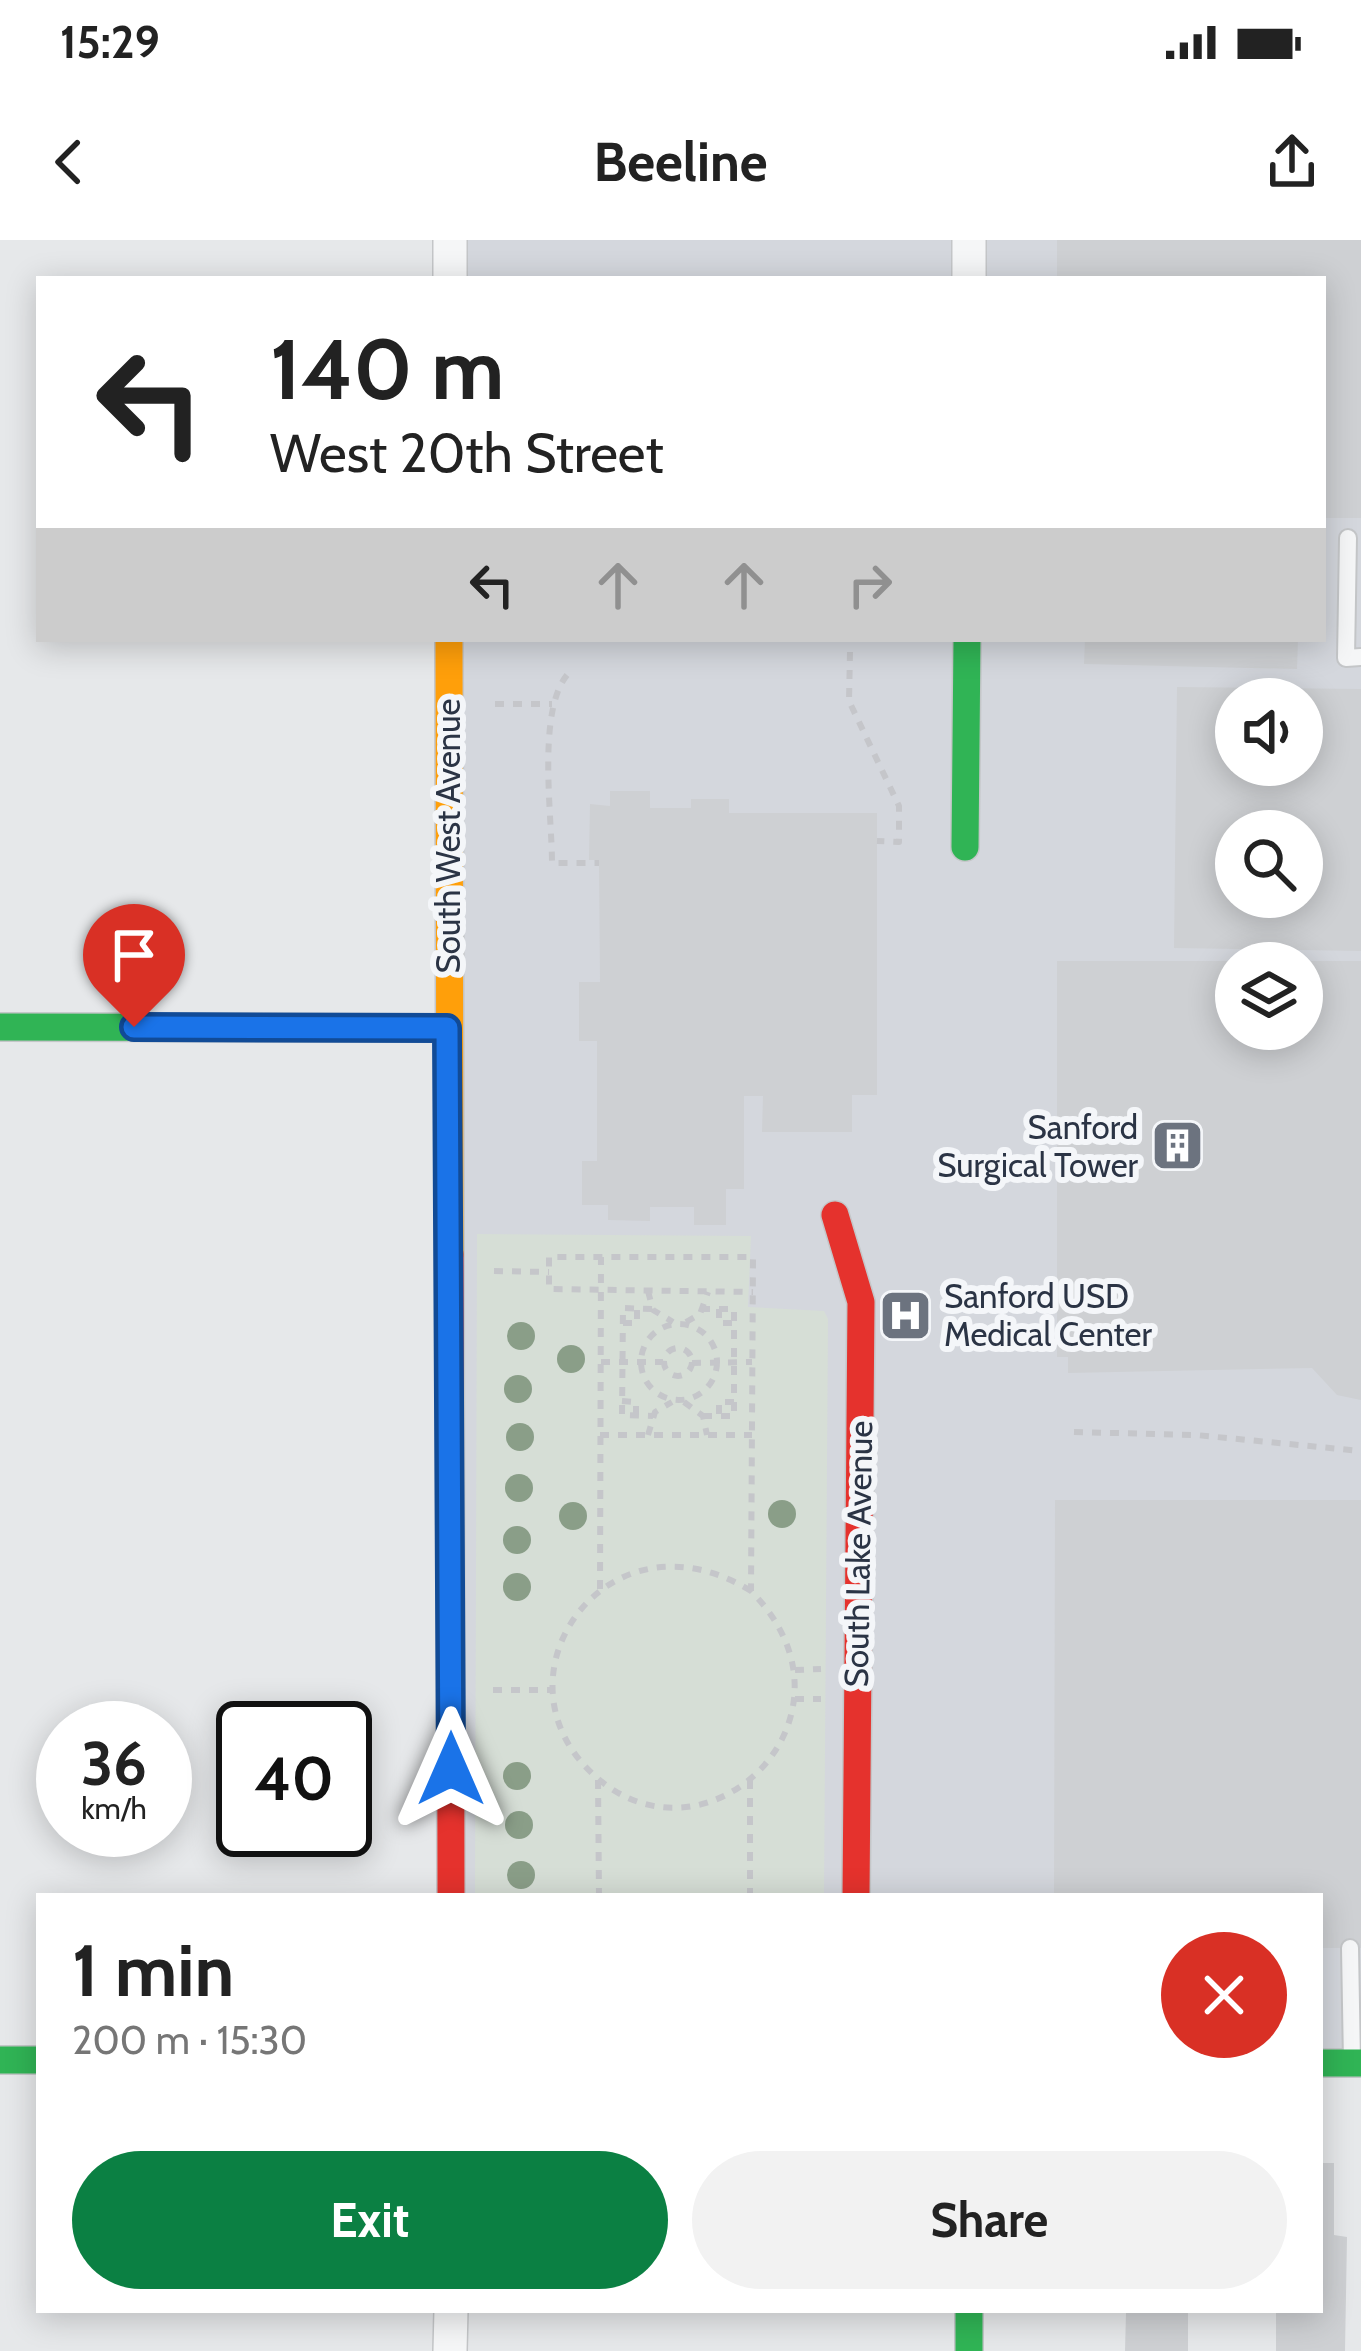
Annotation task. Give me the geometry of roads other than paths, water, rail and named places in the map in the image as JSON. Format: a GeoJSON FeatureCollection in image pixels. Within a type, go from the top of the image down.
{"type":"FeatureCollection","features":[{"type":"Feature","properties":{"kind":"street"},"geometry":{"type":"LineString","coordinates":[[450,240],[450,276]]}},
{"type":"Feature","properties":{"kind":"street"},"geometry":{"type":"LineString","coordinates":[[969,240],[969,276]]}},
{"type":"Feature","properties":{"kind":"street","name":"South West Avenue"},"geometry":{"type":"LineString","coordinates":[[448,642],[451,1893]]}},
{"type":"Feature","properties":{"kind":"street"},"geometry":{"type":"LineString","coordinates":[[965,848],[967,642]]}},
{"type":"Feature","properties":{"kind":"street"},"geometry":{"type":"LineString","coordinates":[[0,1027],[447,1028]]}},
{"type":"Feature","properties":{"kind":"street","name":"South Lake Avenue"},"geometry":{"type":"LineString","coordinates":[[835,1215],[861,1302],[856,1893]]}},
{"type":"Feature","properties":{"kind":"street"},"geometry":{"type":"LineString","coordinates":[[0,2060],[36,2060]]}},
{"type":"Feature","properties":{"kind":"street"},"geometry":{"type":"LineString","coordinates":[[1323,2063],[1357,2063]]}},
{"type":"Feature","properties":{"kind":"street"},"geometry":{"type":"LineString","coordinates":[[451,2313],[451,2351]]}},
{"type":"Feature","properties":{"kind":"street"},"geometry":{"type":"LineString","coordinates":[[969,2313],[969,2351]]}},
{"type":"Feature","properties":{"kind":"lane"},"geometry":{"type":"LineString","coordinates":[[1348,538],[1346,658],[1361,658]]}},
{"type":"Feature","properties":{"kind":"lane"},"geometry":{"type":"LineString","coordinates":[[1350,1948],[1357,2063]]}},
{"type":"Feature","properties":{"kind":"place","name":"Sanford Surgical Tower"},"geometry":{"type":"Point","coordinates":[1177,1146]}},
{"type":"Feature","properties":{"kind":"place","name":"Sanford USD Medical Center"},"geometry":{"type":"Point","coordinates":[905,1315]}}]}
